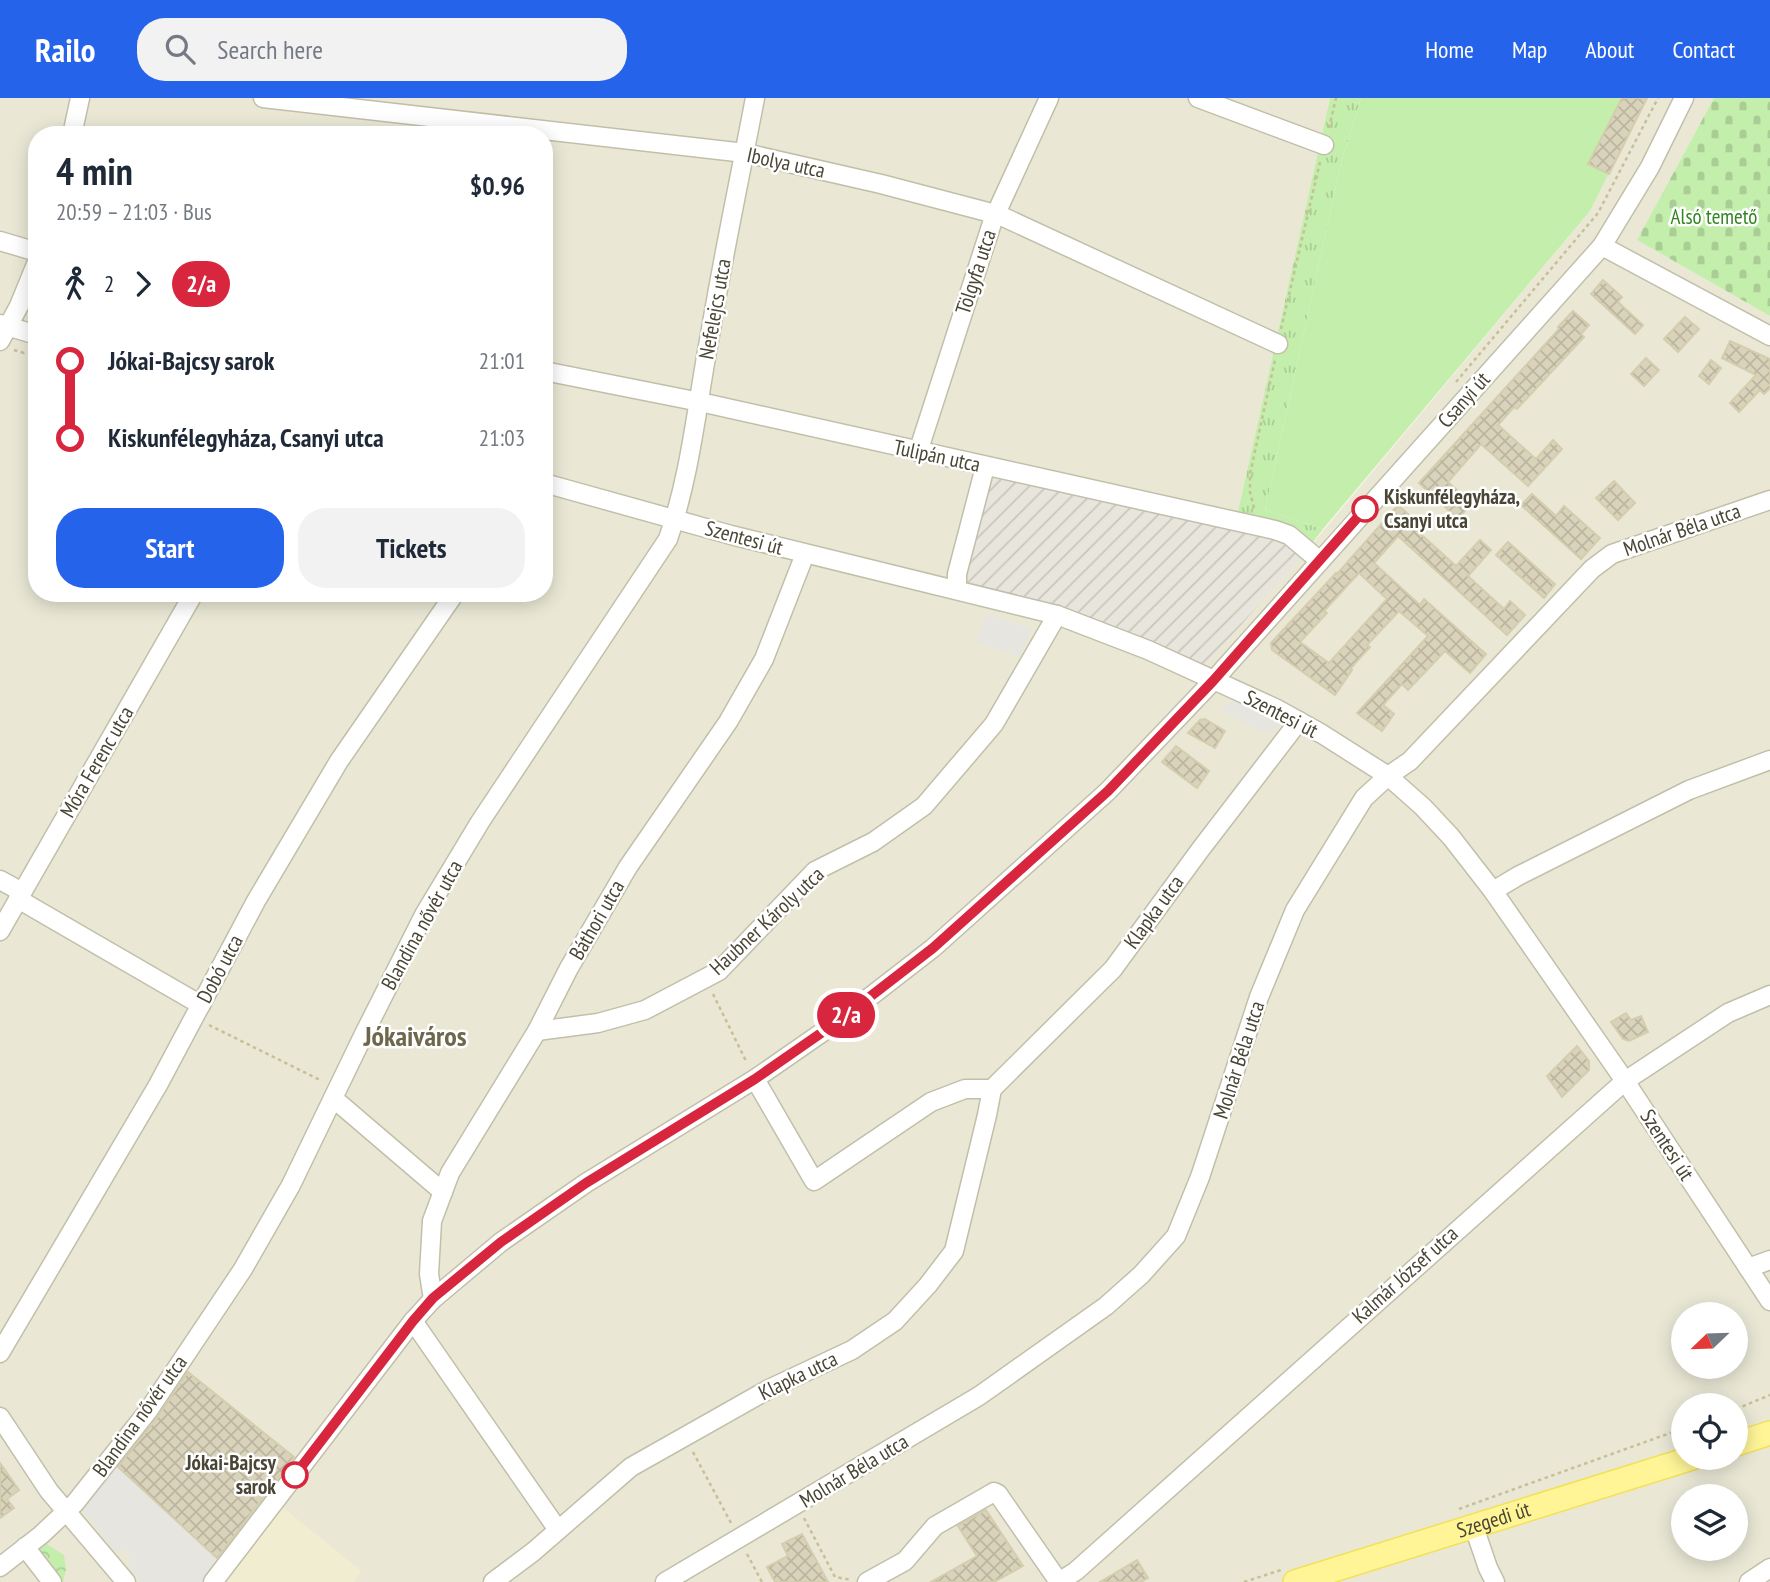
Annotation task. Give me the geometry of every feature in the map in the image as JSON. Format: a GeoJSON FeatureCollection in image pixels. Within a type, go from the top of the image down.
{"type":"FeatureCollection","features":[{"type":"Feature","properties":{"kind":"main road"},"geometry":{"type":"LineString","coordinates":[[1748,1440],[1770,1433]]}},
{"type":"Feature","properties":{"kind":"main road","name":"Szegedi út"},"geometry":{"type":"LineString","coordinates":[[1289,1575],[1474,1527],[1671,1465]]}},
{"type":"Feature","properties":{"kind":"street"},"geometry":{"type":"LineString","coordinates":[[74,126],[80,98]]}},
{"type":"Feature","properties":{"kind":"street","name":"Ibolya utca"},"geometry":{"type":"LineString","coordinates":[[263,98],[508,126]]}},
{"type":"Feature","properties":{"kind":"street","name":"Nefelejcs utca"},"geometry":{"type":"LineString","coordinates":[[675,519],[700,402],[709,336],[755,98]]}},
{"type":"Feature","properties":{"kind":"street","name":"Tölgyfa utca"},"geometry":{"type":"LineString","coordinates":[[918,452],[996,214],[1049,98]]}},
{"type":"Feature","properties":{"kind":"street"},"geometry":{"type":"LineString","coordinates":[[1198,98],[1324,145]]}},
{"type":"Feature","properties":{"kind":"street","name":"Csanyi út"},"geometry":{"type":"LineString","coordinates":[[213,1582],[433,1298],[501,1242],[586,1183],[755,1079],[840,1020],[933,948],[1108,791],[1213,681],[1602,246],[1650,167],[1684,98]]}},
{"type":"Feature","properties":{"kind":"street","name":"Ibolya utca"},"geometry":{"type":"LineString","coordinates":[[553,131],[745,153],[996,214],[1278,344]]}},
{"type":"Feature","properties":{"kind":"street"},"geometry":{"type":"LineString","coordinates":[[0,241],[28,249]]}},
{"type":"Feature","properties":{"kind":"street"},"geometry":{"type":"LineString","coordinates":[[1602,246],[1770,335]]}},
{"type":"Feature","properties":{"kind":"street"},"geometry":{"type":"LineString","coordinates":[[28,280],[3,330],[28,334]]}},
{"type":"Feature","properties":{"kind":"street","name":"Tulipán utca"},"geometry":{"type":"LineString","coordinates":[[553,373],[700,402],[1262,527],[1289,535],[1320,561]]}},
{"type":"Feature","properties":{"kind":"street"},"geometry":{"type":"LineString","coordinates":[[957,589],[957,574],[985,467]]}},
{"type":"Feature","properties":{"kind":"street","name":"Szentesi út"},"geometry":{"type":"LineString","coordinates":[[553,485],[805,554],[1057,615],[1148,650],[1299,721],[1388,776],[1451,837],[1493,891],[1625,1081],[1770,1301]]}},
{"type":"Feature","properties":{"kind":"street","name":"Molnár Béla utca"},"geometry":{"type":"LineString","coordinates":[[665,1582],[979,1396],[1106,1306],[1141,1275],[1176,1236],[1200,1178],[1259,997],[1295,910],[1364,798],[1388,776],[1410,761],[1592,569],[1612,554],[1770,500]]}},
{"type":"Feature","properties":{"kind":"street","name":"Blandina nővér utca"},"geometry":{"type":"LineString","coordinates":[[0,1567],[66,1513],[148,1411],[243,1269],[291,1185],[424,915],[480,822],[668,539],[675,519]]}},
{"type":"Feature","properties":{"kind":"street","name":"Báthori utca"},"geometry":{"type":"LineString","coordinates":[[433,1298],[429,1274],[432,1221],[450,1173],[537,1031],[569,968],[628,867],[728,722],[764,659],[805,554]]}},
{"type":"Feature","properties":{"kind":"street","name":"Móra Ferenc utca"},"geometry":{"type":"LineString","coordinates":[[0,931],[189,602]]}},
{"type":"Feature","properties":{"kind":"street","name":"Dobó utca"},"geometry":{"type":"LineString","coordinates":[[0,1353],[158,1085],[256,901],[339,761],[448,602]]}},
{"type":"Feature","properties":{"kind":"street","name":"Haubner Károly utca"},"geometry":{"type":"LineString","coordinates":[[537,1031],[598,1023],[645,1010],[719,971],[815,871],[873,842],[924,806],[993,724],[1057,615]]}},
{"type":"Feature","properties":{"kind":"street","name":"Klapka utca"},"geometry":{"type":"LineString","coordinates":[[493,1582],[533,1552],[631,1467],[769,1389],[852,1350],[894,1321],[928,1285],[954,1251],[992,1089],[1112,969],[1299,721]]}},
{"type":"Feature","properties":{"kind":"street"},"geometry":{"type":"LineString","coordinates":[[1493,891],[1689,790],[1770,760]]}},
{"type":"Feature","properties":{"kind":"street"},"geometry":{"type":"LineString","coordinates":[[0,880],[20,896],[197,1011]]}},
{"type":"Feature","properties":{"kind":"street","name":"Kalmár József utca"},"geometry":{"type":"LineString","coordinates":[[1059,1582],[1076,1571],[1625,1081],[1728,1013],[1770,995]]}},
{"type":"Feature","properties":{"kind":"street"},"geometry":{"type":"LineString","coordinates":[[755,1079],[814,1181],[931,1102],[965,1089],[992,1089]]}},
{"type":"Feature","properties":{"kind":"street"},"geometry":{"type":"LineString","coordinates":[[335,1093],[443,1192]]}},
{"type":"Feature","properties":{"kind":"street"},"geometry":{"type":"LineString","coordinates":[[1748,1268],[1770,1260]]}},
{"type":"Feature","properties":{"kind":"street"},"geometry":{"type":"LineString","coordinates":[[413,1321],[558,1530]]}},
{"type":"Feature","properties":{"kind":"street"},"geometry":{"type":"LineString","coordinates":[[0,1417],[49,1491],[125,1582]]}},
{"type":"Feature","properties":{"kind":"street"},"geometry":{"type":"LineString","coordinates":[[861,1581],[905,1560],[935,1525],[994,1492],[1059,1582]]}},
{"type":"Feature","properties":{"kind":"street"},"geometry":{"type":"LineString","coordinates":[[1474,1527],[1495,1582]]}},
{"type":"Feature","properties":{"kind":"street"},"geometry":{"type":"LineString","coordinates":[[25,1547],[52,1582]]}},
{"type":"Feature","properties":{"kind":"street"},"geometry":{"type":"LineString","coordinates":[[1749,1582],[1770,1568]]}},
{"type":"Feature","properties":{"kind":"path"},"geometry":{"type":"LineString","coordinates":[[1262,527],[1250,492],[1250,474],[1336,98]]}},
{"type":"Feature","properties":{"kind":"path"},"geometry":{"type":"LineString","coordinates":[[1452,387],[1598,213],[1658,98]]}},
{"type":"Feature","properties":{"kind":"path"},"geometry":{"type":"LineString","coordinates":[[706,978],[755,1079]]}},
{"type":"Feature","properties":{"kind":"path"},"geometry":{"type":"LineString","coordinates":[[197,1011],[335,1093]]}},
{"type":"Feature","properties":{"kind":"path"},"geometry":{"type":"LineString","coordinates":[[1748,1404],[1770,1395]]}},
{"type":"Feature","properties":{"kind":"path"},"geometry":{"type":"LineString","coordinates":[[1452,1511],[1671,1433]]}},
{"type":"Feature","properties":{"kind":"path"},"geometry":{"type":"LineString","coordinates":[[684,1437],[762,1582]]}},
{"type":"Feature","properties":{"kind":"path"},"geometry":{"type":"LineString","coordinates":[[797,1505],[835,1577],[861,1581]]}},
{"type":"Feature","properties":{"kind":"path"},"geometry":{"type":"LineString","coordinates":[[1244,1582],[1289,1575]]}},
{"type":"Feature","properties":{"kind":"shaded area"},"geometry":{"type":"Polygon","coordinates":[[[0,98],[1330,98],[1235,525],[1304,554],[1590,211],[1647,98],[1714,98],[1637,240],[1770,316],[1770,1582],[0,1582],[0,98]]]}},
{"type":"Feature","properties":{"kind":"shaded area"},"geometry":{"type":"Polygon","coordinates":[[[989,471],[1270,532],[1304,554],[1203,668],[962,588],[989,471]]]}},
{"type":"Feature","properties":{"kind":"shaded area"},"geometry":{"type":"Polygon","coordinates":[[[986,615],[1032,628],[1019,657],[976,642],[986,615]]]}},
{"type":"Feature","properties":{"kind":"shaded area"},"geometry":{"type":"Polygon","coordinates":[[[1235,700],[1282,725],[1265,734],[1219,709],[1235,700]]]}},
{"type":"Feature","properties":{"kind":"shaded area"},"geometry":{"type":"Polygon","coordinates":[[[116,1465],[220,1561],[203,1582],[141,1582],[127,1565],[130,1561],[129,1553],[115,1551],[80,1507],[116,1465]]]}},
{"type":"Feature","properties":{"kind":"shaded area"},"geometry":{"type":"Polygon","coordinates":[[[280,1505],[361,1571],[354,1582],[229,1582],[224,1578],[280,1505]]]}},
{"type":"Feature","properties":{"kind":"green space"},"geometry":{"type":"Polygon","coordinates":[[[1330,98],[1361,98],[1341,163],[1265,510],[1323,529],[1304,554],[1286,538],[1235,525],[1330,98]]]}},
{"type":"Feature","properties":{"kind":"green space"},"geometry":{"type":"Polygon","coordinates":[[[1361,98],[1647,98],[1590,211],[1323,529],[1265,510],[1341,163],[1361,98]]]}},
{"type":"Feature","properties":{"kind":"green space","name":"Alsó temető"},"geometry":{"type":"Polygon","coordinates":[[[1714,98],[1770,98],[1770,316],[1637,240],[1714,98]]]}},
{"type":"Feature","properties":{"kind":"green space"},"geometry":{"type":"Polygon","coordinates":[[[42,1536],[48,1545],[64,1555],[66,1569],[63,1582],[52,1582],[26,1547],[42,1536]]]}},
{"type":"Feature","properties":{"kind":"building"},"geometry":{"type":"Polygon","coordinates":[[[1622,98],[1647,98],[1609,174],[1588,164],[1622,98]]]}},
{"type":"Feature","properties":{"kind":"building"},"geometry":{"type":"Polygon","coordinates":[[[1603,280],[1622,297],[1618,302],[1643,325],[1635,334],[1591,294],[1603,280]]]}},
{"type":"Feature","properties":{"kind":"building"},"geometry":{"type":"Polygon","coordinates":[[[1573,311],[1589,325],[1581,334],[1584,337],[1517,409],[1514,407],[1498,425],[1536,459],[1553,440],[1562,449],[1528,486],[1481,444],[1448,482],[1472,503],[1458,519],[1419,483],[1573,311]]]}},
{"type":"Feature","properties":{"kind":"building"},"geometry":{"type":"Polygon","coordinates":[[[1685,317],[1699,329],[1678,352],[1664,339],[1685,317]]]}},
{"type":"Feature","properties":{"kind":"building"},"geometry":{"type":"Polygon","coordinates":[[[1730,341],[1770,359],[1770,388],[1764,394],[1760,390],[1739,412],[1730,403],[1756,375],[1722,358],[1730,341]]]}},
{"type":"Feature","properties":{"kind":"building"},"geometry":{"type":"Polygon","coordinates":[[[1646,358],[1659,370],[1644,386],[1631,374],[1646,358]]]}},
{"type":"Feature","properties":{"kind":"building"},"geometry":{"type":"Polygon","coordinates":[[[1711,360],[1721,368],[1709,384],[1699,376],[1711,360]]]}},
{"type":"Feature","properties":{"kind":"building"},"geometry":{"type":"Polygon","coordinates":[[[1614,481],[1635,503],[1618,520],[1596,498],[1614,481]]]}},
{"type":"Feature","properties":{"kind":"building"},"geometry":{"type":"Polygon","coordinates":[[[1532,494],[1556,516],[1564,506],[1600,538],[1581,559],[1521,505],[1532,494]]]}},
{"type":"Feature","properties":{"kind":"building"},"geometry":{"type":"Polygon","coordinates":[[[1398,505],[1417,522],[1413,527],[1456,566],[1480,540],[1491,550],[1468,576],[1504,609],[1510,601],[1525,615],[1507,635],[1398,536],[1374,563],[1420,605],[1424,599],[1486,654],[1470,673],[1445,651],[1408,690],[1402,684],[1383,705],[1394,714],[1382,731],[1357,713],[1428,636],[1399,611],[1367,645],[1370,647],[1350,669],[1352,670],[1335,695],[1272,650],[1271,643],[1398,505]],[[1359,573],[1300,642],[1329,663],[1387,599],[1359,573]]]}},
{"type":"Feature","properties":{"kind":"building"},"geometry":{"type":"Polygon","coordinates":[[[1508,542],[1555,584],[1544,598],[1496,555],[1508,542]]]}},
{"type":"Feature","properties":{"kind":"building"},"geometry":{"type":"Polygon","coordinates":[[[1205,719],[1225,731],[1215,748],[1188,733],[1200,720],[1205,719]]]}},
{"type":"Feature","properties":{"kind":"building"},"geometry":{"type":"Polygon","coordinates":[[[1176,746],[1209,771],[1197,788],[1162,762],[1176,746]]]}},
{"type":"Feature","properties":{"kind":"building"},"geometry":{"type":"Polygon","coordinates":[[[1626,1013],[1631,1020],[1641,1016],[1648,1032],[1629,1041],[1623,1039],[1611,1022],[1626,1013]]]}},
{"type":"Feature","properties":{"kind":"building"},"geometry":{"type":"Polygon","coordinates":[[[1577,1046],[1589,1061],[1589,1070],[1562,1097],[1547,1076],[1577,1046]]]}},
{"type":"Feature","properties":{"kind":"building"},"geometry":{"type":"Polygon","coordinates":[[[188,1372],[294,1457],[217,1558],[118,1467],[157,1418],[188,1372]]]}},
{"type":"Feature","properties":{"kind":"building"},"geometry":{"type":"Polygon","coordinates":[[[0,1463],[19,1490],[7,1499],[14,1508],[0,1518],[0,1463]]]}},
{"type":"Feature","properties":{"kind":"building"},"geometry":{"type":"Polygon","coordinates":[[[986,1510],[1023,1566],[994,1582],[931,1582],[977,1556],[958,1526],[986,1510]]]}},
{"type":"Feature","properties":{"kind":"building"},"geometry":{"type":"Polygon","coordinates":[[[802,1534],[828,1582],[775,1582],[767,1567],[788,1556],[782,1544],[802,1534]]]}},
{"type":"Feature","properties":{"kind":"building"},"geometry":{"type":"Polygon","coordinates":[[[1137,1560],[1148,1578],[1141,1582],[1100,1582],[1137,1560]]]}},
{"type":"Feature","properties":{"kind":"bus line","name":"2/a"},"geometry":{"type":"LineString","coordinates":[[295,1475],[433,1298],[501,1242],[586,1183],[755,1079],[840,1020],[933,948],[1108,791],[1213,681],[1365,509]]}},
{"type":"Feature","properties":{"kind":"place","name":"Kiskunfélegyháza, Csanyi utca"},"geometry":{"type":"Point","coordinates":[1365,509]}},
{"type":"Feature","properties":{"kind":"place","name":"Jókai-Bajcsy sarok"},"geometry":{"type":"Point","coordinates":[295,1475]}},
{"type":"Feature","properties":{"kind":"district","name":"Jókaiváros"},"geometry":{"type":"Point","coordinates":[415,1036]}}]}
